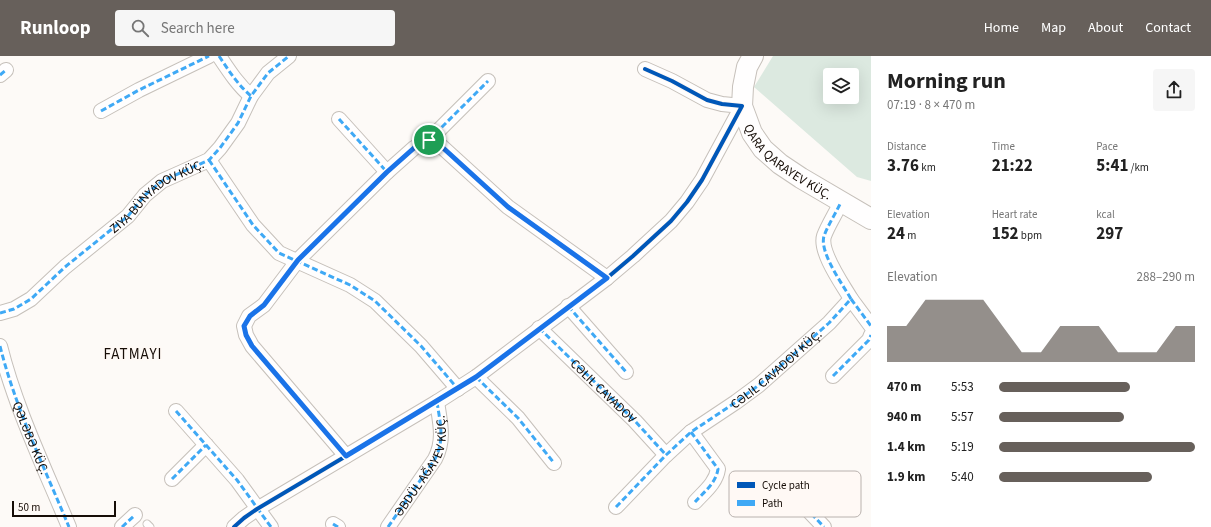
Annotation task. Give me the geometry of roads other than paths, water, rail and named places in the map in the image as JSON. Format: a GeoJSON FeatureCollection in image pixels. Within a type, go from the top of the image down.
{"type":"FeatureCollection","features":[{"type":"Feature","properties":{"kind":"street"},"geometry":{"type":"LineString","coordinates":[[102,111],[139,90],[210,56]]}},
{"type":"Feature","properties":{"kind":"street"},"geometry":{"type":"LineString","coordinates":[[219,56],[233,78],[252,96]]}},
{"type":"Feature","properties":{"kind":"street","name":"ZIYA BÜNYADOV KÜÇ."},"geometry":{"type":"LineString","coordinates":[[0,313],[14,309],[31,299],[64,267],[128,216],[145,195],[162,181],[190,170],[209,160],[220,148],[238,123],[252,96],[268,73],[289,56]]}},
{"type":"Feature","properties":{"kind":"street","name":"QARA QARAYEV KÜÇ."},"geometry":{"type":"LineString","coordinates":[[753,56],[747,67],[743,87],[742,106],[752,133],[764,149],[780,164],[871,219]]}},
{"type":"Feature","properties":{"kind":"street"},"geometry":{"type":"LineString","coordinates":[[234,527],[257,509],[437,402],[476,377],[607,278],[671,220],[687,202],[702,180],[742,106],[722,104],[707,100],[672,81],[645,69]]}},
{"type":"Feature","properties":{"kind":"street"},"geometry":{"type":"LineString","coordinates":[[346,456],[252,346],[246,335],[244,326],[250,316],[264,305],[298,260],[387,172],[414,148],[429,140],[488,81]]}},
{"type":"Feature","properties":{"kind":"street"},"geometry":{"type":"LineString","coordinates":[[339,118],[387,172]]}},
{"type":"Feature","properties":{"kind":"street"},"geometry":{"type":"LineString","coordinates":[[429,140],[441,146],[508,207],[607,278]]}},
{"type":"Feature","properties":{"kind":"street"},"geometry":{"type":"LineString","coordinates":[[209,160],[253,225],[279,252],[350,285],[375,301],[421,346],[458,389]]}},
{"type":"Feature","properties":{"kind":"street"},"geometry":{"type":"LineString","coordinates":[[841,202],[824,236],[823,245],[827,256],[851,299],[871,326]]}},
{"type":"Feature","properties":{"kind":"street","name":"CƏLIL CAVADOV KÜÇ."},"geometry":{"type":"LineString","coordinates":[[616,507],[666,455],[691,432],[759,385],[829,322],[851,299]]}},
{"type":"Feature","properties":{"kind":"street"},"geometry":{"type":"LineString","coordinates":[[568,306],[626,372]]}},
{"type":"Feature","properties":{"kind":"street","name":"CƏLIL CAVADOV"},"geometry":{"type":"LineString","coordinates":[[539,328],[635,421],[666,455]]}},
{"type":"Feature","properties":{"kind":"street"},"geometry":{"type":"LineString","coordinates":[[833,376],[869,340],[871,335]]}},
{"type":"Feature","properties":{"kind":"street","name":"QƏLƏBƏ KÜÇ."},"geometry":{"type":"LineString","coordinates":[[0,346],[30,435],[69,527]]}},
{"type":"Feature","properties":{"kind":"street"},"geometry":{"type":"LineString","coordinates":[[476,377],[518,418],[554,463]]}},
{"type":"Feature","properties":{"kind":"street","name":"ƏBDÜL AĞAYEV KÜÇ."},"geometry":{"type":"LineString","coordinates":[[388,527],[440,450],[442,437],[437,402]]}},
{"type":"Feature","properties":{"kind":"street"},"geometry":{"type":"LineString","coordinates":[[176,411],[237,480],[271,527]]}},
{"type":"Feature","properties":{"kind":"street"},"geometry":{"type":"LineString","coordinates":[[691,432],[718,469],[717,476],[695,502]]}},
{"type":"Feature","properties":{"kind":"street"},"geometry":{"type":"LineString","coordinates":[[172,479],[206,445]]}},
{"type":"Feature","properties":{"kind":"street"},"geometry":{"type":"LineString","coordinates":[[122,527],[135,515]]}},
{"type":"Feature","properties":{"kind":"street"},"geometry":{"type":"LineString","coordinates":[[814,517],[824,527]]}},
{"type":"Feature","properties":{"kind":"district","name":"FATMAYI"},"geometry":{"type":"Point","coordinates":[133,354]}}]}
